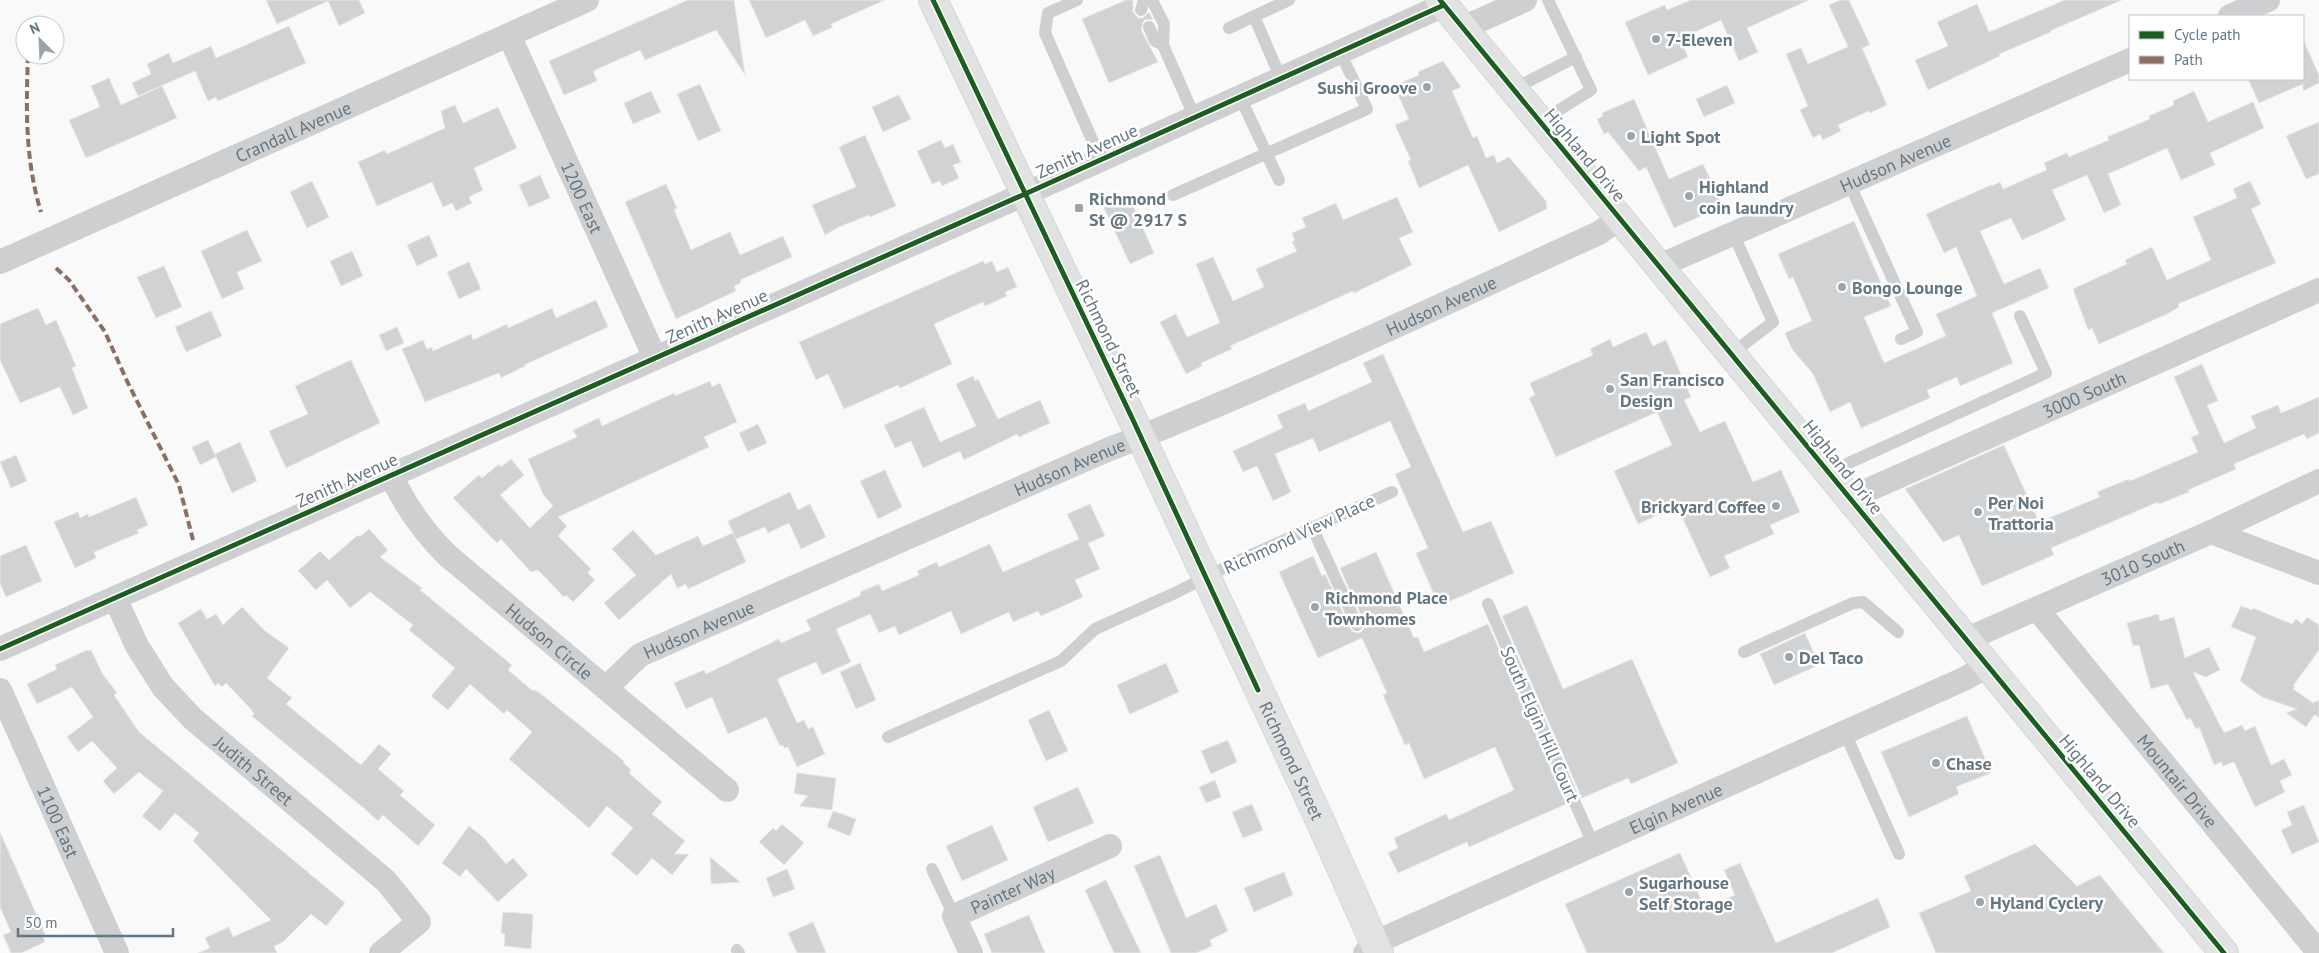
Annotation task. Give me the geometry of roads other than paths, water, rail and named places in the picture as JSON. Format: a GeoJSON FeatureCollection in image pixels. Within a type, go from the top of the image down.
{"type":"FeatureCollection","features":[{"type":"Feature","properties":{"kind":"main road","name":"Richmond Street"},"geometry":{"type":"LineString","coordinates":[[933,0],[1141,437],[1317,814],[1373,950]]}},
{"type":"Feature","properties":{"kind":"main road","name":"Highland Drive"},"geometry":{"type":"LineString","coordinates":[[1442,3],[2224,953]]}},
{"type":"Feature","properties":{"kind":"street","name":"Crandall Avenue"},"geometry":{"type":"LineString","coordinates":[[0,262],[587,0]]}},
{"type":"Feature","properties":{"kind":"street"},"geometry":{"type":"LineString","coordinates":[[1463,28],[1525,0]]}},
{"type":"Feature","properties":{"kind":"street"},"geometry":{"type":"LineString","coordinates":[[2232,15],[2268,0]]}},
{"type":"Feature","properties":{"kind":"street","name":"Zenith Avenue"},"geometry":{"type":"LineString","coordinates":[[0,649],[1240,98],[1442,3]]}},
{"type":"Feature","properties":{"kind":"street","name":"1200 East"},"geometry":{"type":"LineString","coordinates":[[509,35],[656,358]]}},
{"type":"Feature","properties":{"kind":"street","name":"Hudson Avenue"},"geometry":{"type":"LineString","coordinates":[[1659,266],[2129,60]]}},
{"type":"Feature","properties":{"kind":"street","name":"Hudson Avenue"},"geometry":{"type":"LineString","coordinates":[[607,687],[640,655],[1141,437],[1599,233],[1620,218]]}},
{"type":"Feature","properties":{"kind":"street","name":"3000 South"},"geometry":{"type":"LineString","coordinates":[[1850,498],[2319,290]]}},
{"type":"Feature","properties":{"kind":"street","name":"Hudson Circle"},"geometry":{"type":"LineString","coordinates":[[391,476],[406,506],[427,534],[447,555],[607,687],[727,790]]}},
{"type":"Feature","properties":{"kind":"street","name":"3010 South"},"geometry":{"type":"LineString","coordinates":[[1965,640],[2211,532],[2319,481]]}},
{"type":"Feature","properties":{"kind":"street"},"geometry":{"type":"LineString","coordinates":[[2211,532],[2319,573]]}},
{"type":"Feature","properties":{"kind":"street","name":"Judith Street"},"geometry":{"type":"LineString","coordinates":[[115,598],[137,646],[163,687],[193,719],[386,882],[419,922],[381,953]]}},
{"type":"Feature","properties":{"kind":"street","name":"Mountair Drive"},"geometry":{"type":"LineString","coordinates":[[2037,609],[2319,953]]}},
{"type":"Feature","properties":{"kind":"street","name":"Elgin Avenue"},"geometry":{"type":"LineString","coordinates":[[1373,950],[1593,844],[1964,680],[1987,666]]}},
{"type":"Feature","properties":{"kind":"street","name":"1100 East"},"geometry":{"type":"LineString","coordinates":[[0,690],[116,953]]}},
{"type":"Feature","properties":{"kind":"street","name":"Painter Way"},"geometry":{"type":"LineString","coordinates":[[970,953],[954,916],[1110,846]]}},
{"type":"Feature","properties":{"kind":"lane"},"geometry":{"type":"LineString","coordinates":[[1077,0],[1048,13],[1045,33],[1101,160]]}},
{"type":"Feature","properties":{"kind":"lane"},"geometry":{"type":"LineString","coordinates":[[1152,0],[1164,24],[1162,45],[1195,118]]}},
{"type":"Feature","properties":{"kind":"lane"},"geometry":{"type":"LineString","coordinates":[[1228,28],[1289,0]]}},
{"type":"Feature","properties":{"kind":"lane"},"geometry":{"type":"LineString","coordinates":[[1540,122],[1591,90],[1548,0]]}},
{"type":"Feature","properties":{"kind":"lane"},"geometry":{"type":"LineString","coordinates":[[1254,16],[1281,79]]}},
{"type":"Feature","properties":{"kind":"lane"},"geometry":{"type":"LineString","coordinates":[[1149,27],[1155,41],[1162,45]]}},
{"type":"Feature","properties":{"kind":"lane"},"geometry":{"type":"LineString","coordinates":[[1173,195],[1367,109],[1340,52]]}},
{"type":"Feature","properties":{"kind":"lane"},"geometry":{"type":"LineString","coordinates":[[1513,89],[1576,57]]}},
{"type":"Feature","properties":{"kind":"lane"},"geometry":{"type":"LineString","coordinates":[[1240,98],[1279,180]]}},
{"type":"Feature","properties":{"kind":"lane"},"geometry":{"type":"LineString","coordinates":[[1849,183],[1917,332],[1901,339]]}},
{"type":"Feature","properties":{"kind":"lane"},"geometry":{"type":"LineString","coordinates":[[1732,354],[1773,322],[1734,233]]}},
{"type":"Feature","properties":{"kind":"lane"},"geometry":{"type":"LineString","coordinates":[[1829,472],[2046,373],[2020,316]]}},
{"type":"Feature","properties":{"kind":"lane","name":"Richmond View Place"},"geometry":{"type":"LineString","coordinates":[[888,737],[1061,661],[1095,629],[1312,527],[1392,492]]}},
{"type":"Feature","properties":{"kind":"lane"},"geometry":{"type":"LineString","coordinates":[[1312,527],[1357,625]]}},
{"type":"Feature","properties":{"kind":"lane"},"geometry":{"type":"LineString","coordinates":[[1744,652],[1853,603],[1863,602],[1898,632]]}},
{"type":"Feature","properties":{"kind":"lane","name":"South Elgin Hill Court"},"geometry":{"type":"LineString","coordinates":[[1488,604],[1593,844]]}},
{"type":"Feature","properties":{"kind":"lane"},"geometry":{"type":"LineString","coordinates":[[1845,733],[1900,854]]}},
{"type":"Feature","properties":{"kind":"lane"},"geometry":{"type":"LineString","coordinates":[[932,869],[954,916]]}},
{"type":"Feature","properties":{"kind":"place","name":"7-Eleven"},"geometry":{"type":"Point","coordinates":[1656,39]}},
{"type":"Feature","properties":{"kind":"place","name":"Sushi Groove"},"geometry":{"type":"Point","coordinates":[1427,87]}},
{"type":"Feature","properties":{"kind":"place","name":"Light Spot"},"geometry":{"type":"Point","coordinates":[1631,136]}},
{"type":"Feature","properties":{"kind":"place","name":"Highland coin laundry"},"geometry":{"type":"Point","coordinates":[1689,196]}},
{"type":"Feature","properties":{"kind":"place","name":"Richmond St @ 2917 S"},"geometry":{"type":"Point","coordinates":[1079,208]}},
{"type":"Feature","properties":{"kind":"place","name":"Bongo Lounge"},"geometry":{"type":"Point","coordinates":[1842,287]}},
{"type":"Feature","properties":{"kind":"place","name":"San Francisco Design"},"geometry":{"type":"Point","coordinates":[1610,389]}},
{"type":"Feature","properties":{"kind":"place","name":"Brickyard Coffee"},"geometry":{"type":"Point","coordinates":[1776,506]}},
{"type":"Feature","properties":{"kind":"place","name":"Per Noi Trattoria"},"geometry":{"type":"Point","coordinates":[1978,512]}},
{"type":"Feature","properties":{"kind":"place","name":"Richmond Place Townhomes"},"geometry":{"type":"Point","coordinates":[1315,607]}},
{"type":"Feature","properties":{"kind":"place","name":"Del Taco"},"geometry":{"type":"Point","coordinates":[1789,657]}},
{"type":"Feature","properties":{"kind":"place","name":"Chase"},"geometry":{"type":"Point","coordinates":[1936,763]}},
{"type":"Feature","properties":{"kind":"place","name":"Sugarhouse Self Storage"},"geometry":{"type":"Point","coordinates":[1629,892]}},
{"type":"Feature","properties":{"kind":"place","name":"Hyland Cyclery"},"geometry":{"type":"Point","coordinates":[1980,902]}}]}
